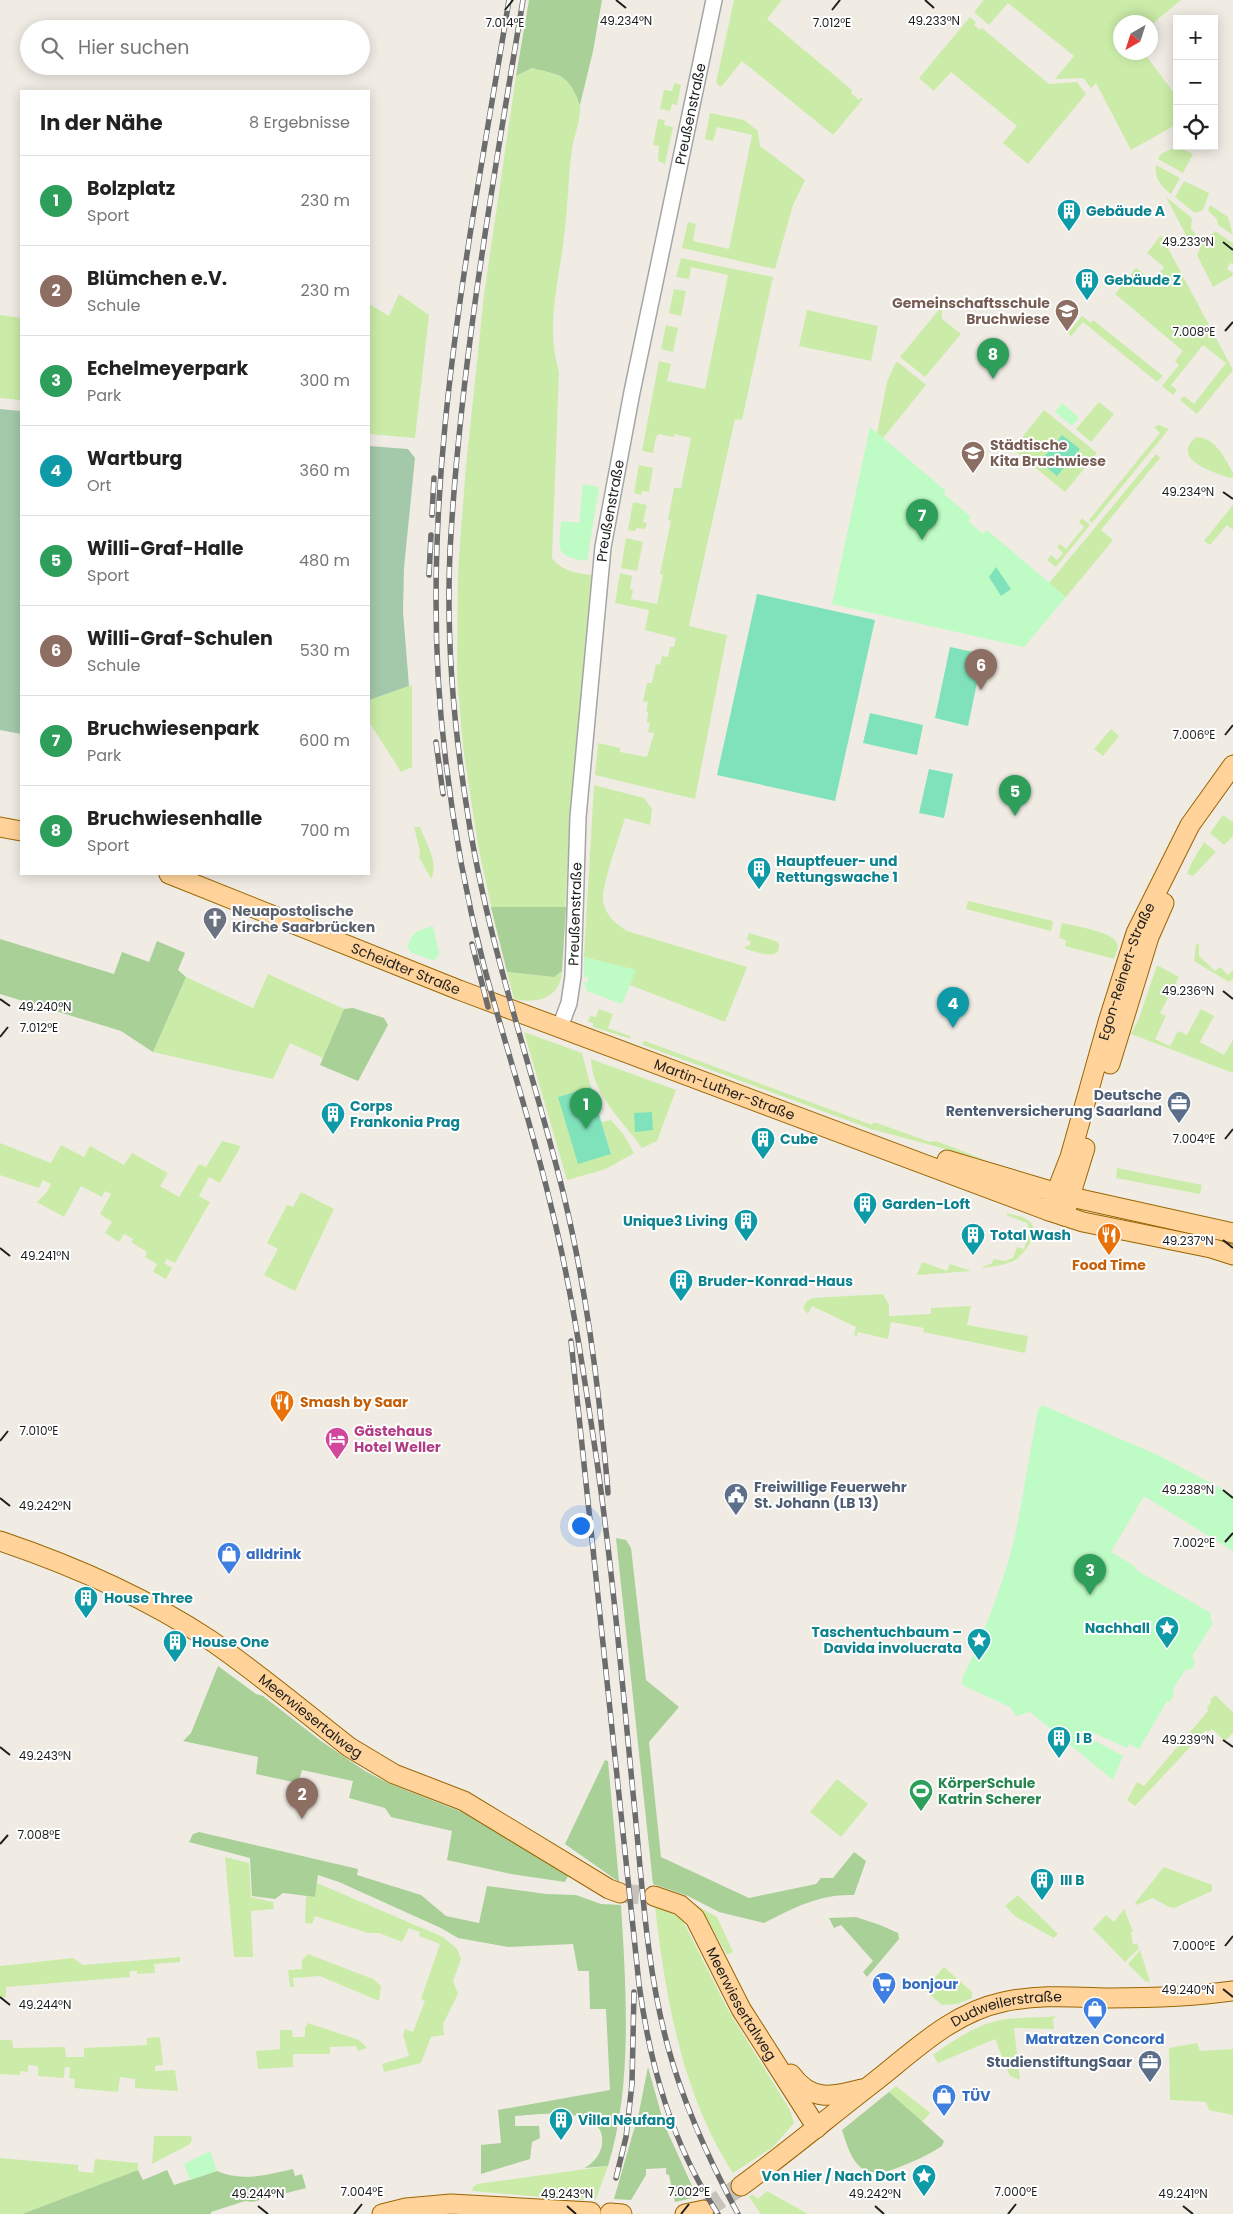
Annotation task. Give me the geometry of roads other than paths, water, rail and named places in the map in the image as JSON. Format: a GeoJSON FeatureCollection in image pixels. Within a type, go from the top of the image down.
{"type":"FeatureCollection","features":[{"type":"Feature","properties":{"kind":"main road","name":"Egon-Reinert-Straße"},"geometry":{"type":"LineString","coordinates":[[1064,1195],[1070,1157],[1092,1077],[1136,933],[1183,837],[1217,785],[1233,766]]}},
{"type":"Feature","properties":{"kind":"main road","name":"Egon-Reinert-Straße"},"geometry":{"type":"LineString","coordinates":[[1064,1195],[1149,937],[1189,849],[1224,794],[1233,784]]}},
{"type":"Feature","properties":{"kind":"main road"},"geometry":{"type":"LineString","coordinates":[[0,827],[20,831]]}},
{"type":"Feature","properties":{"kind":"main road","name":"Scheidter Straße"},"geometry":{"type":"LineString","coordinates":[[172,875],[437,982],[560,1027]]}},
{"type":"Feature","properties":{"kind":"main road","name":"Martin-Luther-Straße"},"geometry":{"type":"LineString","coordinates":[[560,1027],[1056,1213],[1083,1222],[1211,1248],[1233,1255]]}},
{"type":"Feature","properties":{"kind":"main road","name":"Martin-Luther-Straße"},"geometry":{"type":"LineString","coordinates":[[919,1161],[940,1158],[1064,1195],[1233,1233]]}},
{"type":"Feature","properties":{"kind":"main road"},"geometry":{"type":"LineString","coordinates":[[1056,1213],[1064,1195]]}},
{"type":"Feature","properties":{"kind":"main road","name":"Meerwiesertalweg"},"geometry":{"type":"LineString","coordinates":[[0,1542],[67,1564],[153,1606],[226,1652],[370,1761],[413,1782],[464,1802],[609,1889],[620,1893]]}},
{"type":"Feature","properties":{"kind":"main road","name":"Meerwiesertalweg"},"geometry":{"type":"LineString","coordinates":[[654,1896],[680,1905],[695,1918],[755,2033],[817,2128]]}},
{"type":"Feature","properties":{"kind":"main road","name":"Dudweilerstraße"},"geometry":{"type":"LineString","coordinates":[[741,2186],[950,2024],[975,2011],[1003,2002],[1050,1997],[1130,1998],[1193,1996],[1233,1991]]}},
{"type":"Feature","properties":{"kind":"main road"},"geometry":{"type":"LineString","coordinates":[[755,2033],[769,2044],[795,2079],[808,2091],[833,2096],[868,2087]]}},
{"type":"Feature","properties":{"kind":"main road"},"geometry":{"type":"LineString","coordinates":[[382,2214],[434,2204],[583,2212]]}},
{"type":"Feature","properties":{"kind":"main road"},"geometry":{"type":"LineString","coordinates":[[685,2214],[703,2211]]}},
{"type":"Feature","properties":{"kind":"street","name":"Preußenstraße"},"geometry":{"type":"LineString","coordinates":[[560,1027],[569,1003],[573,976],[578,817],[604,547],[632,392],[714,0]]}},
{"type":"Feature","properties":{"kind":"tunnel"},"geometry":{"type":"LineString","coordinates":[[620,1893],[654,1896]]}},
{"type":"Feature","properties":{"kind":"tunnel"},"geometry":{"type":"LineString","coordinates":[[705,2209],[741,2186]]}},
{"type":"Feature","properties":{"kind":"railway"},"geometry":{"type":"LineString","coordinates":[[509,0],[463,281],[450,376],[441,470],[436,565],[437,660],[445,754],[456,834],[471,913],[492,996],[544,1176],[577,1333],[609,1552],[644,1908],[651,1964],[661,2019],[674,2069],[690,2112],[707,2153],[738,2214]]}},
{"type":"Feature","properties":{"kind":"railway"},"geometry":{"type":"LineString","coordinates":[[523,0],[479,274],[461,412],[450,551],[450,650],[455,717],[468,816],[487,912],[551,1145],[575,1244],[599,1402],[608,1493]]}},
{"type":"Feature","properties":{"kind":"railway"},"geometry":{"type":"LineString","coordinates":[[432,515],[434,478]]}},
{"type":"Feature","properties":{"kind":"railway"},"geometry":{"type":"LineString","coordinates":[[429,575],[431,535]]}},
{"type":"Feature","properties":{"kind":"railway"},"geometry":{"type":"LineString","coordinates":[[436,742],[443,794]]}},
{"type":"Feature","properties":{"kind":"railway"},"geometry":{"type":"LineString","coordinates":[[472,944],[488,1007]]}},
{"type":"Feature","properties":{"kind":"railway"},"geometry":{"type":"LineString","coordinates":[[571,1341],[639,1984],[644,2015],[665,2104],[688,2160],[718,2214]]}},
{"type":"Feature","properties":{"kind":"railway"},"geometry":{"type":"LineString","coordinates":[[616,2178],[626,2137],[632,2084],[634,1992]]}},
{"type":"Feature","properties":{"kind":"place","name":"Gebäude A"},"geometry":{"type":"Point","coordinates":[1069,232]}},
{"type":"Feature","properties":{"kind":"place","name":"Gebäude Z"},"geometry":{"type":"Point","coordinates":[1087,301]}},
{"type":"Feature","properties":{"kind":"place","name":"Gemeinschaftsschule Bruchwiese"},"geometry":{"type":"Point","coordinates":[1067,332]}},
{"type":"Feature","properties":{"kind":"place","name":"Bruchwiesenhalle"},"geometry":{"type":"Point","coordinates":[993,379]}},
{"type":"Feature","properties":{"kind":"place","name":"Städtische Kita Bruchwiese"},"geometry":{"type":"Point","coordinates":[973,474]}},
{"type":"Feature","properties":{"kind":"place","name":"Bruchwiesenpark"},"geometry":{"type":"Point","coordinates":[922,540]}},
{"type":"Feature","properties":{"kind":"place","name":"Willi-Graf-Schulen"},"geometry":{"type":"Point","coordinates":[981,690]}},
{"type":"Feature","properties":{"kind":"place","name":"Willi-Graf-Halle"},"geometry":{"type":"Point","coordinates":[1015,816]}},
{"type":"Feature","properties":{"kind":"place","name":"Hauptfeuer- und Rettungswache 1"},"geometry":{"type":"Point","coordinates":[759,890]}},
{"type":"Feature","properties":{"kind":"place","name":"Neuapostolische Kirche Saarbrücken"},"geometry":{"type":"Point","coordinates":[215,940]}},
{"type":"Feature","properties":{"kind":"place","name":"Wartburg"},"geometry":{"type":"Point","coordinates":[953,1028]}},
{"type":"Feature","properties":{"kind":"place","name":"Deutsche Rentenversicherung Saarland"},"geometry":{"type":"Point","coordinates":[1179,1124]}},
{"type":"Feature","properties":{"kind":"place","name":"Bolzplatz"},"geometry":{"type":"Point","coordinates":[586,1129]}},
{"type":"Feature","properties":{"kind":"place","name":"Corps Frankonia Prag"},"geometry":{"type":"Point","coordinates":[333,1135]}},
{"type":"Feature","properties":{"kind":"place","name":"Cube"},"geometry":{"type":"Point","coordinates":[763,1160]}},
{"type":"Feature","properties":{"kind":"place","name":"Garden-Loft"},"geometry":{"type":"Point","coordinates":[865,1225]}},
{"type":"Feature","properties":{"kind":"place","name":"Unique3 Living"},"geometry":{"type":"Point","coordinates":[746,1242]}},
{"type":"Feature","properties":{"kind":"place","name":"Total Wash"},"geometry":{"type":"Point","coordinates":[973,1256]}},
{"type":"Feature","properties":{"kind":"place","name":"Food Time"},"geometry":{"type":"Point","coordinates":[1109,1256]}},
{"type":"Feature","properties":{"kind":"place","name":"Bruder-Konrad-Haus"},"geometry":{"type":"Point","coordinates":[681,1302]}},
{"type":"Feature","properties":{"kind":"place","name":"Smash by Saar"},"geometry":{"type":"Point","coordinates":[282,1423]}},
{"type":"Feature","properties":{"kind":"place","name":"Gästehaus Hotel Weller"},"geometry":{"type":"Point","coordinates":[337,1460]}},
{"type":"Feature","properties":{"kind":"place","name":"Freiwillige Feuerwehr St. Johann (LB 13)"},"geometry":{"type":"Point","coordinates":[736,1516]}},
{"type":"Feature","properties":{"kind":"place","name":"alldrink"},"geometry":{"type":"Point","coordinates":[229,1575]}},
{"type":"Feature","properties":{"kind":"place","name":"Echelmeyerpark"},"geometry":{"type":"Point","coordinates":[1090,1595]}},
{"type":"Feature","properties":{"kind":"place","name":"House Three"},"geometry":{"type":"Point","coordinates":[86,1619]}},
{"type":"Feature","properties":{"kind":"place","name":"Nachhall"},"geometry":{"type":"Point","coordinates":[1167,1649]}},
{"type":"Feature","properties":{"kind":"place","name":"Taschentuchbaum – Davida involucrata"},"geometry":{"type":"Point","coordinates":[979,1661]}},
{"type":"Feature","properties":{"kind":"place","name":"House One"},"geometry":{"type":"Point","coordinates":[175,1663]}},
{"type":"Feature","properties":{"kind":"place","name":"I B"},"geometry":{"type":"Point","coordinates":[1059,1759]}},
{"type":"Feature","properties":{"kind":"place","name":"KörperSchule Katrin Scherer"},"geometry":{"type":"Point","coordinates":[921,1812]}},
{"type":"Feature","properties":{"kind":"place","name":"Blümchen e.V."},"geometry":{"type":"Point","coordinates":[302,1819]}},
{"type":"Feature","properties":{"kind":"place","name":"III B"},"geometry":{"type":"Point","coordinates":[1042,1901]}},
{"type":"Feature","properties":{"kind":"place","name":"bonjour"},"geometry":{"type":"Point","coordinates":[884,2005]}},
{"type":"Feature","properties":{"kind":"place","name":"Matratzen Concord"},"geometry":{"type":"Point","coordinates":[1095,2030]}},
{"type":"Feature","properties":{"kind":"place","name":"StudienstiftungSaar"},"geometry":{"type":"Point","coordinates":[1150,2083]}},
{"type":"Feature","properties":{"kind":"place","name":"TÜV"},"geometry":{"type":"Point","coordinates":[944,2117]}},
{"type":"Feature","properties":{"kind":"place","name":"Villa Neufang"},"geometry":{"type":"Point","coordinates":[561,2141]}},
{"type":"Feature","properties":{"kind":"place","name":"Von Hier / Nach Dort"},"geometry":{"type":"Point","coordinates":[924,2197]}}]}
